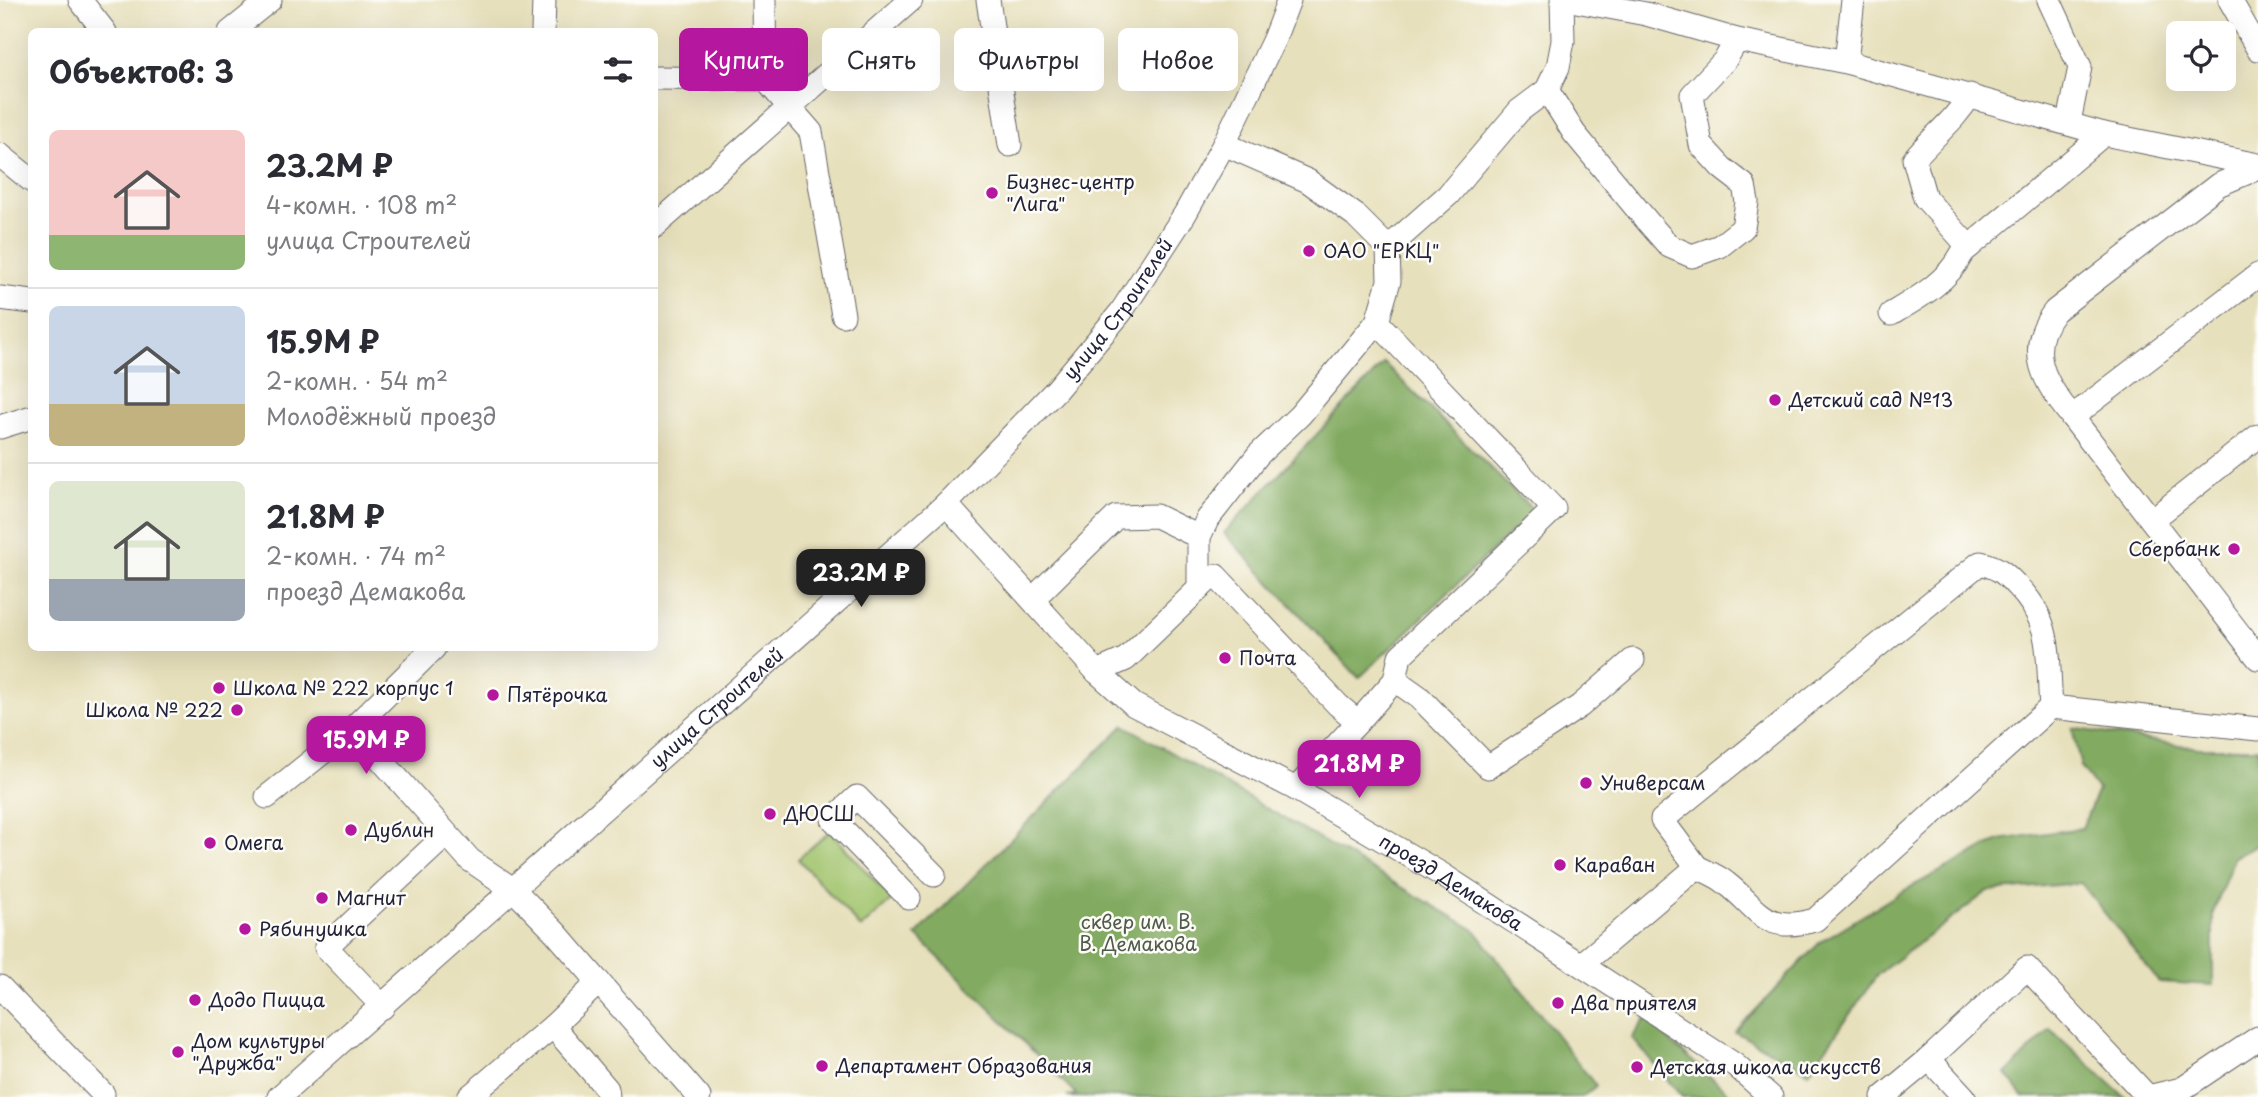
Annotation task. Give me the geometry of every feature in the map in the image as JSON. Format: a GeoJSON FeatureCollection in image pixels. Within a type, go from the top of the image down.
{"type":"FeatureCollection","features":[{"type":"Feature","properties":{"kind":"street"},"geometry":{"type":"LineString","coordinates":[[80,0],[102,28]]}},
{"type":"Feature","properties":{"kind":"street"},"geometry":{"type":"LineString","coordinates":[[235,28],[270,0]]}},
{"type":"Feature","properties":{"kind":"street"},"geometry":{"type":"LineString","coordinates":[[543,28],[544,0]]}},
{"type":"Feature","properties":{"kind":"street"},"geometry":{"type":"LineString","coordinates":[[765,0],[765,28]]}},
{"type":"Feature","properties":{"kind":"street"},"geometry":{"type":"LineString","coordinates":[[658,223],[911,0]]}},
{"type":"Feature","properties":{"kind":"street"},"geometry":{"type":"LineString","coordinates":[[988,0],[1010,145]]}},
{"type":"Feature","properties":{"kind":"street","name":"улица Строителей"},"geometry":{"type":"LineString","coordinates":[[279,1097],[946,504],[1057,389],[1121,313],[1185,214],[1224,144],[1274,39],[1289,0]]}},
{"type":"Feature","properties":{"kind":"street"},"geometry":{"type":"LineString","coordinates":[[1388,248],[1448,195],[1519,111],[1547,90],[1558,67],[1563,41],[1562,0]]}},
{"type":"Feature","properties":{"kind":"street"},"geometry":{"type":"LineString","coordinates":[[1571,0],[1647,7],[1737,40],[1846,62],[2069,122],[2104,134],[2258,167]]}},
{"type":"Feature","properties":{"kind":"street"},"geometry":{"type":"LineString","coordinates":[[1846,62],[1853,0]]}},
{"type":"Feature","properties":{"kind":"street"},"geometry":{"type":"LineString","coordinates":[[2049,0],[2080,67],[2069,122]]}},
{"type":"Feature","properties":{"kind":"street"},"geometry":{"type":"LineString","coordinates":[[2230,0],[2258,49]]}},
{"type":"Feature","properties":{"kind":"street"},"geometry":{"type":"LineString","coordinates":[[1547,90],[1574,133],[1661,238],[1669,246],[1692,256],[1720,246],[1743,228],[1747,202],[1744,185],[1722,168],[1701,145],[1692,95],[1725,60],[1737,40]]}},
{"type":"Feature","properties":{"kind":"street"},"geometry":{"type":"LineString","coordinates":[[658,78],[679,78]]}},
{"type":"Feature","properties":{"kind":"street"},"geometry":{"type":"LineString","coordinates":[[777,91],[811,132],[843,315]]}},
{"type":"Feature","properties":{"kind":"street"},"geometry":{"type":"LineString","coordinates":[[1969,247],[1925,198],[1914,159],[1932,138],[1957,118],[1970,95]]}},
{"type":"Feature","properties":{"kind":"street"},"geometry":{"type":"LineString","coordinates":[[1891,314],[1940,283],[1969,247],[2104,134]]}},
{"type":"Feature","properties":{"kind":"street"},"geometry":{"type":"LineString","coordinates":[[1199,589],[1199,537],[1206,520],[1258,455],[1300,415],[1377,322],[1389,281],[1388,248],[1346,208],[1308,181],[1224,144]]}},
{"type":"Feature","properties":{"kind":"street"},"geometry":{"type":"LineString","coordinates":[[0,155],[28,178]]}},
{"type":"Feature","properties":{"kind":"street"},"geometry":{"type":"LineString","coordinates":[[2258,167],[2218,185],[2055,312],[2045,324],[2039,345],[2040,366],[2047,386],[2258,658]]}},
{"type":"Feature","properties":{"kind":"street"},"geometry":{"type":"LineString","coordinates":[[2072,416],[2258,275]]}},
{"type":"Feature","properties":{"kind":"street"},"geometry":{"type":"LineString","coordinates":[[0,298],[28,302]]}},
{"type":"Feature","properties":{"kind":"street"},"geometry":{"type":"LineString","coordinates":[[1296,789],[1395,680],[1400,656],[1553,509],[1377,322]]}},
{"type":"Feature","properties":{"kind":"street"},"geometry":{"type":"LineString","coordinates":[[0,427],[28,418]]}},
{"type":"Feature","properties":{"kind":"street"},"geometry":{"type":"LineString","coordinates":[[2152,520],[2258,436]]}},
{"type":"Feature","properties":{"kind":"street","name":"проезд Демакова"},"geometry":{"type":"LineString","coordinates":[[946,504],[1097,672],[1133,705],[1296,789],[1441,874],[1735,1065],[1771,1097]]}},
{"type":"Feature","properties":{"kind":"street"},"geometry":{"type":"LineString","coordinates":[[1033,599],[1047,582],[1116,517],[1156,516],[1199,537]]}},
{"type":"Feature","properties":{"kind":"street"},"geometry":{"type":"LineString","coordinates":[[2051,707],[2045,626],[2034,603],[1998,567],[1980,563],[1662,820],[1697,867],[1726,882],[1760,916],[1780,925],[1815,920],[2051,707],[2258,729]]}},
{"type":"Feature","properties":{"kind":"street"},"geometry":{"type":"LineString","coordinates":[[1097,672],[1126,659],[1216,576],[1338,705],[1358,722]]}},
{"type":"Feature","properties":{"kind":"street"},"geometry":{"type":"LineString","coordinates":[[267,797],[353,728],[431,651]]}},
{"type":"Feature","properties":{"kind":"street"},"geometry":{"type":"LineString","coordinates":[[1395,680],[1419,697],[1488,767],[1580,706],[1633,660]]}},
{"type":"Feature","properties":{"kind":"street"},"geometry":{"type":"LineString","coordinates":[[353,728],[470,860],[514,890],[699,1097]]}},
{"type":"Feature","properties":{"kind":"street"},"geometry":{"type":"LineString","coordinates":[[909,898],[833,819],[857,797],[934,875]]}},
{"type":"Feature","properties":{"kind":"street"},"geometry":{"type":"LineString","coordinates":[[383,1007],[326,947],[446,835]]}},
{"type":"Feature","properties":{"kind":"street"},"geometry":{"type":"LineString","coordinates":[[1582,964],[1697,867]]}},
{"type":"Feature","properties":{"kind":"street"},"geometry":{"type":"LineString","coordinates":[[1883,1097],[1930,1059],[2027,968],[2148,1097],[2182,1089],[2258,1038]]}},
{"type":"Feature","properties":{"kind":"street"},"geometry":{"type":"LineString","coordinates":[[469,1097],[553,1026],[599,982]]}},
{"type":"Feature","properties":{"kind":"street"},"geometry":{"type":"LineString","coordinates":[[0,987],[103,1096]]}},
{"type":"Feature","properties":{"kind":"street"},"geometry":{"type":"LineString","coordinates":[[553,1026],[607,1089],[608,1097]]}},
{"type":"Feature","properties":{"kind":"street"},"geometry":{"type":"LineString","coordinates":[[1930,1059],[1964,1097]]}},
{"type":"Feature","properties":{"kind":"green space"},"geometry":{"type":"Polygon","coordinates":[[[1384,363],[1534,511],[1359,678],[1224,533],[1384,363]]]}},
{"type":"Feature","properties":{"kind":"green space","name":"сквер им. В. В. Демакова"},"geometry":{"type":"Polygon","coordinates":[[[1124,725],[1475,930],[1596,1086],[1582,1097],[1067,1097],[1076,1094],[916,935],[1124,725]]]}},
{"type":"Feature","properties":{"kind":"green space"},"geometry":{"type":"Polygon","coordinates":[[[2072,728],[2199,748],[2258,748],[2258,845],[2234,857],[2213,913],[2213,985],[2159,982],[2081,883],[1988,891],[1878,974],[1809,1072],[1735,1032],[1820,942],[1903,891],[1999,840],[2082,828],[2098,790],[2081,767],[2072,728]]]}},
{"type":"Feature","properties":{"kind":"green space"},"geometry":{"type":"Polygon","coordinates":[[[830,831],[892,900],[861,928],[798,859],[830,831]]]}},
{"type":"Feature","properties":{"kind":"green space"},"geometry":{"type":"Polygon","coordinates":[[[1645,1019],[1733,1097],[1682,1097],[1632,1038],[1645,1019]]]}},
{"type":"Feature","properties":{"kind":"green space"},"geometry":{"type":"Polygon","coordinates":[[[2050,1029],[2125,1097],[2024,1097],[2006,1074],[2050,1029]]]}},
{"type":"Feature","properties":{"kind":"place","name":"Бизнес-центр \"Лига\""},"geometry":{"type":"Point","coordinates":[992,193]}},
{"type":"Feature","properties":{"kind":"place","name":"ОАО \"ЕРКЦ\""},"geometry":{"type":"Point","coordinates":[1309,251]}},
{"type":"Feature","properties":{"kind":"place","name":"Детский сад №13"},"geometry":{"type":"Point","coordinates":[1775,400]}},
{"type":"Feature","properties":{"kind":"place","name":"Сбербанк"},"geometry":{"type":"Point","coordinates":[2234,549]}},
{"type":"Feature","properties":{"kind":"place","name":"Почта"},"geometry":{"type":"Point","coordinates":[1225,658]}},
{"type":"Feature","properties":{"kind":"place","name":"Школа № 222 корпус 1"},"geometry":{"type":"Point","coordinates":[219,688]}},
{"type":"Feature","properties":{"kind":"place","name":"Пятёрочка"},"geometry":{"type":"Point","coordinates":[493,695]}},
{"type":"Feature","properties":{"kind":"place","name":"Школа № 222"},"geometry":{"type":"Point","coordinates":[237,710]}},
{"type":"Feature","properties":{"kind":"place","name":"Универсам"},"geometry":{"type":"Point","coordinates":[1586,783]}},
{"type":"Feature","properties":{"kind":"place","name":"ДЮСШ"},"geometry":{"type":"Point","coordinates":[770,814]}},
{"type":"Feature","properties":{"kind":"place","name":"Дублин"},"geometry":{"type":"Point","coordinates":[351,830]}},
{"type":"Feature","properties":{"kind":"place","name":"Омега"},"geometry":{"type":"Point","coordinates":[210,843]}},
{"type":"Feature","properties":{"kind":"place","name":"Караван"},"geometry":{"type":"Point","coordinates":[1560,865]}},
{"type":"Feature","properties":{"kind":"place","name":"Магнит"},"geometry":{"type":"Point","coordinates":[322,898]}},
{"type":"Feature","properties":{"kind":"place","name":"Рябинушка"},"geometry":{"type":"Point","coordinates":[245,929]}},
{"type":"Feature","properties":{"kind":"place","name":"Додо Пицца"},"geometry":{"type":"Point","coordinates":[195,1000]}},
{"type":"Feature","properties":{"kind":"place","name":"Два приятеля"},"geometry":{"type":"Point","coordinates":[1558,1003]}},
{"type":"Feature","properties":{"kind":"place","name":"Дом культуры \"Дружба\""},"geometry":{"type":"Point","coordinates":[178,1052]}},
{"type":"Feature","properties":{"kind":"place","name":"Департамент Образования"},"geometry":{"type":"Point","coordinates":[822,1066]}},
{"type":"Feature","properties":{"kind":"place","name":"Детская школа искусств"},"geometry":{"type":"Point","coordinates":[1637,1067]}}]}
